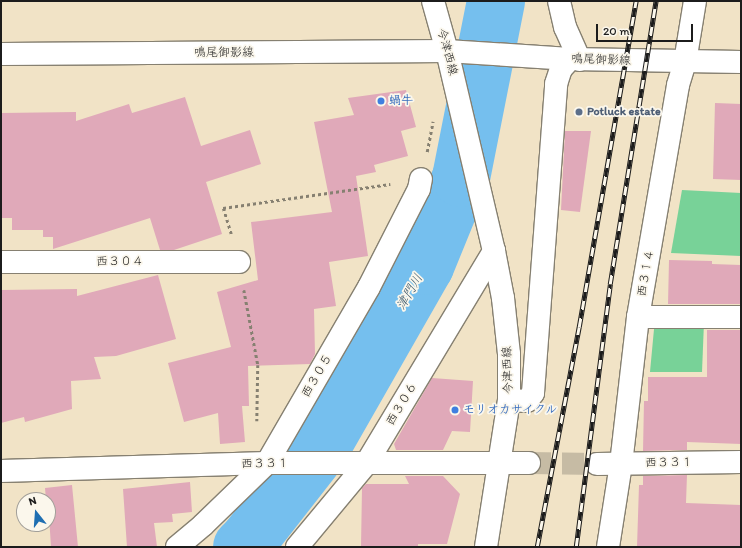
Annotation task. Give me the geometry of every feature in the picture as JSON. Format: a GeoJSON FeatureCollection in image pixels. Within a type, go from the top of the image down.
{"type":"FeatureCollection","features":[{"type":"Feature","properties":{"kind":"street"},"geometry":{"type":"LineString","coordinates":[[509,400],[527,401],[534,393],[556,84],[561,69],[575,59],[559,1]]}},
{"type":"Feature","properties":{"kind":"street","name":"西３１４"},"geometry":{"type":"LineString","coordinates":[[608,547],[621,464],[638,317],[678,85],[685,62],[696,1]]}},
{"type":"Feature","properties":{"kind":"street","name":"今津西線"},"geometry":{"type":"LineString","coordinates":[[436,4],[454,51],[460,103],[494,251],[503,298],[508,354],[509,400],[486,547]]}},
{"type":"Feature","properties":{"kind":"street","name":"鳴尾御影線"},"geometry":{"type":"LineString","coordinates":[[1,54],[454,51],[575,59],[741,62]]}},
{"type":"Feature","properties":{"kind":"street","name":"西３０５"},"geometry":{"type":"LineString","coordinates":[[177,547],[203,525],[261,463],[369,287],[419,189],[421,179]]}},
{"type":"Feature","properties":{"kind":"street","name":"西３０６"},"geometry":{"type":"LineString","coordinates":[[297,547],[356,464],[494,251]]}},
{"type":"Feature","properties":{"kind":"street","name":"西３０４"},"geometry":{"type":"LineString","coordinates":[[1,262],[239,262]]}},
{"type":"Feature","properties":{"kind":"street"},"geometry":{"type":"LineString","coordinates":[[638,317],[741,317]]}},
{"type":"Feature","properties":{"kind":"street","name":"西３３１"},"geometry":{"type":"LineString","coordinates":[[597,464],[741,462]]}},
{"type":"Feature","properties":{"kind":"street","name":"西３３１"},"geometry":{"type":"LineString","coordinates":[[1,471],[261,463],[529,463]]}},
{"type":"Feature","properties":{"kind":"path"},"geometry":{"type":"LineString","coordinates":[[261,463],[258,365],[239,262],[224,208],[421,179],[434,118]]}},
{"type":"Feature","properties":{"kind":"green space"},"geometry":{"type":"Polygon","coordinates":[[[682,190],[741,193],[741,256],[671,253],[682,190]]]}},
{"type":"Feature","properties":{"kind":"green space"},"geometry":{"type":"Polygon","coordinates":[[[659,321],[704,322],[702,372],[650,372],[654,329],[659,321]]]}},
{"type":"Feature","properties":{"kind":"building"},"geometry":{"type":"Polygon","coordinates":[[[406,90],[416,127],[401,131],[408,156],[374,165],[376,172],[356,176],[368,256],[329,262],[336,306],[314,309],[315,354],[310,364],[248,366],[249,406],[242,406],[245,442],[220,444],[218,413],[184,422],[168,363],[231,347],[217,292],[258,280],[251,222],[332,212],[314,122],[354,115],[348,98],[406,90]]]}},
{"type":"Feature","properties":{"kind":"building"},"geometry":{"type":"Polygon","coordinates":[[[185,97],[201,146],[250,130],[261,164],[206,182],[222,234],[174,250],[160,250],[150,218],[53,249],[53,237],[43,237],[43,230],[12,230],[12,218],[1,218],[1,113],[76,112],[76,121],[129,104],[132,113],[185,97]]]}},
{"type":"Feature","properties":{"kind":"building"},"geometry":{"type":"Polygon","coordinates":[[[715,103],[741,104],[741,180],[713,179],[715,103]]]}},
{"type":"Feature","properties":{"kind":"building"},"geometry":{"type":"Polygon","coordinates":[[[565,131],[591,131],[580,212],[561,210],[565,131]]]}},
{"type":"Feature","properties":{"kind":"building"},"geometry":{"type":"Polygon","coordinates":[[[669,260],[712,261],[712,264],[741,265],[741,304],[668,304],[669,260]]]}},
{"type":"Feature","properties":{"kind":"building"},"geometry":{"type":"Polygon","coordinates":[[[158,275],[176,339],[116,356],[94,357],[101,379],[71,381],[72,409],[25,422],[24,417],[1,423],[1,290],[77,289],[77,296],[158,275]]]}},
{"type":"Feature","properties":{"kind":"building"},"geometry":{"type":"Polygon","coordinates":[[[707,330],[741,330],[741,444],[687,442],[687,450],[643,451],[644,401],[648,401],[648,377],[707,377],[707,330]]]}},
{"type":"Feature","properties":{"kind":"building"},"geometry":{"type":"Polygon","coordinates":[[[432,378],[473,381],[470,432],[452,431],[443,450],[396,450],[394,444],[432,378]]]}},
{"type":"Feature","properties":{"kind":"building"},"geometry":{"type":"Polygon","coordinates":[[[687,475],[686,503],[741,505],[741,547],[637,547],[639,485],[643,485],[643,476],[687,475]]]}},
{"type":"Feature","properties":{"kind":"building"},"geometry":{"type":"Polygon","coordinates":[[[405,476],[443,476],[460,494],[447,544],[418,544],[418,547],[361,547],[362,488],[366,484],[409,484],[405,476]]]}},
{"type":"Feature","properties":{"kind":"building"},"geometry":{"type":"Polygon","coordinates":[[[190,482],[192,512],[172,514],[173,522],[154,523],[157,547],[127,547],[123,489],[190,482]]]}},
{"type":"Feature","properties":{"kind":"building"},"geometry":{"type":"Polygon","coordinates":[[[72,485],[78,547],[51,547],[50,532],[56,532],[56,492],[45,492],[45,488],[72,485]]]}},
{"type":"Feature","properties":{"kind":"waterway","name":"津門川"},"geometry":{"type":"LineString","coordinates":[[242,547],[321,448],[425,266],[461,178],[496,1]]}},
{"type":"Feature","properties":{"kind":"tunnel"},"geometry":{"type":"LineString","coordinates":[[529,463],[597,464]]}},
{"type":"Feature","properties":{"kind":"railway"},"geometry":{"type":"LineString","coordinates":[[537,547],[579,327],[636,1]]}},
{"type":"Feature","properties":{"kind":"railway"},"geometry":{"type":"LineString","coordinates":[[576,547],[610,284],[656,1]]}},
{"type":"Feature","properties":{"kind":"place","name":"蝸牛"},"geometry":{"type":"Point","coordinates":[381,101]}},
{"type":"Feature","properties":{"kind":"place","name":"Potluck estate"},"geometry":{"type":"Point","coordinates":[579,112]}},
{"type":"Feature","properties":{"kind":"place","name":"モリオカサイクル"},"geometry":{"type":"Point","coordinates":[455,410]}}]}
